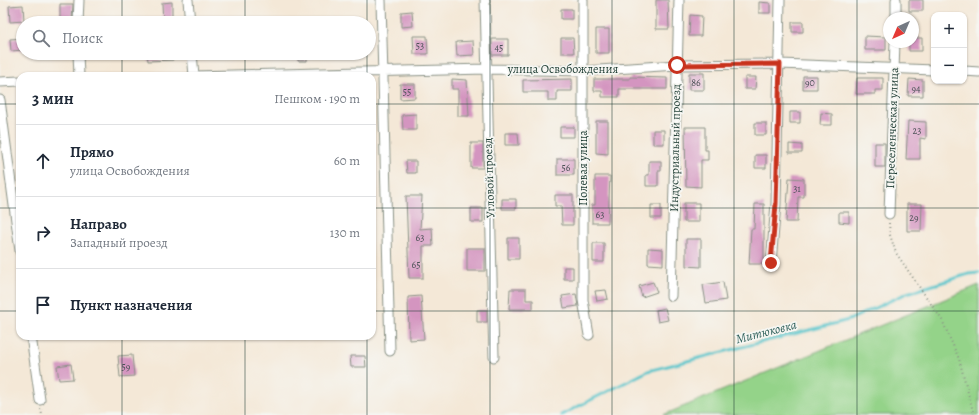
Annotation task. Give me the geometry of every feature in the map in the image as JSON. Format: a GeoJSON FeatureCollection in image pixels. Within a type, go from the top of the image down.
{"type":"FeatureCollection","features":[{"type":"Feature","properties":{"kind":"street"},"geometry":{"type":"LineString","coordinates":[[78,16],[79,0]]}},
{"type":"Feature","properties":{"kind":"street"},"geometry":{"type":"LineString","coordinates":[[188,0],[189,16]]}},
{"type":"Feature","properties":{"kind":"street"},"geometry":{"type":"LineString","coordinates":[[381,0],[390,351]]}},
{"type":"Feature","properties":{"kind":"street","name":"Угловой проезд"},"geometry":{"type":"LineString","coordinates":[[484,0],[494,357]]}},
{"type":"Feature","properties":{"kind":"street","name":"Полевая улица"},"geometry":{"type":"LineString","coordinates":[[583,0],[583,300],[589,335]]}},
{"type":"Feature","properties":{"kind":"street","name":"Индустриальный проезд"},"geometry":{"type":"LineString","coordinates":[[672,296],[678,0]]}},
{"type":"Feature","properties":{"kind":"street"},"geometry":{"type":"LineString","coordinates":[[771,263],[776,204],[780,64],[780,0]]}},
{"type":"Feature","properties":{"kind":"street"},"geometry":{"type":"LineString","coordinates":[[896,0],[896,12]]}},
{"type":"Feature","properties":{"kind":"street","name":"Переселенческая улица"},"geometry":{"type":"LineString","coordinates":[[889,214],[895,48]]}},
{"type":"Feature","properties":{"kind":"street"},"geometry":{"type":"LineString","coordinates":[[78,60],[79,72]]}},
{"type":"Feature","properties":{"kind":"street"},"geometry":{"type":"LineString","coordinates":[[192,60],[193,72]]}},
{"type":"Feature","properties":{"kind":"street","name":"улица Освобождения"},"geometry":{"type":"LineString","coordinates":[[376,72],[486,69],[583,71],[677,65],[780,64],[895,70],[931,70]]}},
{"type":"Feature","properties":{"kind":"street"},"geometry":{"type":"LineString","coordinates":[[967,71],[979,72]]}},
{"type":"Feature","properties":{"kind":"street"},"geometry":{"type":"LineString","coordinates":[[0,82],[16,81]]}},
{"type":"Feature","properties":{"kind":"street"},"geometry":{"type":"LineString","coordinates":[[0,100],[16,221]]}},
{"type":"Feature","properties":{"kind":"street"},"geometry":{"type":"LineString","coordinates":[[32,340],[40,400]]}},
{"type":"Feature","properties":{"kind":"path"},"geometry":{"type":"LineString","coordinates":[[889,214],[890,235],[896,253],[942,320],[959,359],[974,415]]}},
{"type":"Feature","properties":{"kind":"green space"},"geometry":{"type":"Polygon","coordinates":[[[979,285],[979,415],[663,415],[979,285]]]}},
{"type":"Feature","properties":{"kind":"building"},"geometry":{"type":"Polygon","coordinates":[[[656,0],[668,0],[669,29],[656,29],[656,0]]]}},
{"type":"Feature","properties":{"kind":"building"},"geometry":{"type":"Polygon","coordinates":[[[909,0],[923,0],[923,11],[909,11],[909,0]]]}},
{"type":"Feature","properties":{"kind":"building"},"geometry":{"type":"Polygon","coordinates":[[[172,2],[172,16],[163,16],[162,3],[172,2]]]}},
{"type":"Feature","properties":{"kind":"building"},"geometry":{"type":"Polygon","coordinates":[[[759,2],[770,3],[770,13],[759,13],[759,2]]]}},
{"type":"Feature","properties":{"kind":"building"},"geometry":{"type":"Polygon","coordinates":[[[60,4],[73,4],[72,16],[60,16],[60,4]]]}},
{"type":"Feature","properties":{"kind":"building"},"geometry":{"type":"Polygon","coordinates":[[[23,5],[24,16],[16,16],[16,22],[10,22],[9,6],[23,5]]]}},
{"type":"Feature","properties":{"kind":"building"},"geometry":{"type":"Polygon","coordinates":[[[561,9],[572,9],[572,19],[561,19],[561,9]]]}},
{"type":"Feature","properties":{"kind":"building"},"geometry":{"type":"Polygon","coordinates":[[[412,11],[413,26],[401,27],[401,12],[412,11]]]}},
{"type":"Feature","properties":{"kind":"building"},"geometry":{"type":"Polygon","coordinates":[[[690,15],[702,16],[701,36],[689,36],[690,15]]]}},
{"type":"Feature","properties":{"kind":"building"},"geometry":{"type":"Polygon","coordinates":[[[792,22],[803,22],[803,32],[792,32],[792,22]]]}},
{"type":"Feature","properties":{"kind":"building"},"geometry":{"type":"Polygon","coordinates":[[[596,29],[609,29],[609,53],[596,53],[596,29]]]}},
{"type":"Feature","properties":{"kind":"building"},"geometry":{"type":"Polygon","coordinates":[[[413,36],[427,36],[428,54],[414,54],[413,36]]]}},
{"type":"Feature","properties":{"kind":"building"},"geometry":{"type":"Polygon","coordinates":[[[865,36],[883,37],[883,48],[886,48],[886,50],[865,50],[865,36]]]}},
{"type":"Feature","properties":{"kind":"building"},"geometry":{"type":"Polygon","coordinates":[[[561,38],[573,38],[574,53],[561,53],[561,38]]]}},
{"type":"Feature","properties":{"kind":"building"},"geometry":{"type":"Polygon","coordinates":[[[919,38],[922,38],[922,51],[909,51],[909,48],[919,48],[919,38]]]}},
{"type":"Feature","properties":{"kind":"building"},"geometry":{"type":"Polygon","coordinates":[[[10,39],[16,39],[16,51],[11,51],[10,39]]]}},
{"type":"Feature","properties":{"kind":"building"},"geometry":{"type":"Polygon","coordinates":[[[492,39],[508,39],[508,55],[492,55],[492,39]]]}},
{"type":"Feature","properties":{"kind":"building"},"geometry":{"type":"Polygon","coordinates":[[[473,41],[474,55],[457,56],[456,42],[473,41]]]}},
{"type":"Feature","properties":{"kind":"building"},"geometry":{"type":"Polygon","coordinates":[[[148,60],[173,60],[148,61],[148,60]]]}},
{"type":"Feature","properties":{"kind":"building"},"geometry":{"type":"Polygon","coordinates":[[[689,73],[704,73],[704,90],[689,90],[689,73]]]}},
{"type":"Feature","properties":{"kind":"building"},"geometry":{"type":"Polygon","coordinates":[[[803,76],[817,76],[817,89],[803,89],[803,76]]]}},
{"type":"Feature","properties":{"kind":"building"},"geometry":{"type":"Polygon","coordinates":[[[630,77],[667,78],[667,89],[619,89],[619,97],[602,97],[602,91],[594,91],[594,79],[630,79],[630,77]]]}},
{"type":"Feature","properties":{"kind":"building"},"geometry":{"type":"Polygon","coordinates":[[[745,77],[756,77],[755,89],[745,89],[745,77]]]}},
{"type":"Feature","properties":{"kind":"building"},"geometry":{"type":"Polygon","coordinates":[[[857,78],[883,78],[883,90],[875,90],[875,94],[856,94],[857,78]]]}},
{"type":"Feature","properties":{"kind":"building"},"geometry":{"type":"Polygon","coordinates":[[[452,79],[467,80],[469,116],[458,116],[458,89],[452,89],[452,79]]]}},
{"type":"Feature","properties":{"kind":"building"},"geometry":{"type":"Polygon","coordinates":[[[572,79],[572,91],[557,91],[557,101],[548,101],[548,92],[523,92],[523,80],[572,79]]]}},
{"type":"Feature","properties":{"kind":"building"},"geometry":{"type":"Polygon","coordinates":[[[909,79],[923,80],[923,96],[908,96],[909,79]]]}},
{"type":"Feature","properties":{"kind":"building"},"geometry":{"type":"Polygon","coordinates":[[[400,84],[415,84],[415,98],[400,99],[400,84]]]}},
{"type":"Feature","properties":{"kind":"building"},"geometry":{"type":"Polygon","coordinates":[[[790,112],[800,112],[800,123],[790,123],[790,112]]]}},
{"type":"Feature","properties":{"kind":"building"},"geometry":{"type":"Polygon","coordinates":[[[821,113],[832,114],[832,125],[820,125],[821,113]]]}},
{"type":"Feature","properties":{"kind":"building"},"geometry":{"type":"Polygon","coordinates":[[[416,114],[416,130],[403,130],[402,115],[416,114]]]}},
{"type":"Feature","properties":{"kind":"building"},"geometry":{"type":"Polygon","coordinates":[[[596,121],[608,121],[608,154],[596,153],[596,121]]]}},
{"type":"Feature","properties":{"kind":"building"},"geometry":{"type":"Polygon","coordinates":[[[908,121],[926,122],[926,139],[920,138],[920,159],[906,159],[908,121]]]}},
{"type":"Feature","properties":{"kind":"building"},"geometry":{"type":"Polygon","coordinates":[[[755,123],[766,123],[766,135],[755,135],[755,123]]]}},
{"type":"Feature","properties":{"kind":"building"},"geometry":{"type":"Polygon","coordinates":[[[560,127],[574,127],[574,137],[560,137],[560,127]]]}},
{"type":"Feature","properties":{"kind":"building"},"geometry":{"type":"Polygon","coordinates":[[[685,127],[705,127],[705,150],[708,150],[708,160],[701,160],[701,187],[686,186],[685,127]]]}},
{"type":"Feature","properties":{"kind":"building"},"geometry":{"type":"Polygon","coordinates":[[[653,130],[664,130],[664,144],[653,144],[653,130]]]}},
{"type":"Feature","properties":{"kind":"building"},"geometry":{"type":"Polygon","coordinates":[[[505,133],[518,133],[519,145],[505,145],[505,133]]]}},
{"type":"Feature","properties":{"kind":"building"},"geometry":{"type":"Polygon","coordinates":[[[471,143],[483,143],[483,168],[471,168],[471,143]]]}},
{"type":"Feature","properties":{"kind":"building"},"geometry":{"type":"Polygon","coordinates":[[[875,143],[885,143],[885,167],[875,167],[875,143]]]}},
{"type":"Feature","properties":{"kind":"building"},"geometry":{"type":"Polygon","coordinates":[[[789,144],[802,145],[802,153],[789,153],[789,144]]]}},
{"type":"Feature","properties":{"kind":"building"},"geometry":{"type":"Polygon","coordinates":[[[755,155],[766,155],[766,168],[755,168],[755,155]]]}},
{"type":"Feature","properties":{"kind":"building"},"geometry":{"type":"Polygon","coordinates":[[[557,159],[574,159],[574,175],[557,175],[557,159]]]}},
{"type":"Feature","properties":{"kind":"building"},"geometry":{"type":"Polygon","coordinates":[[[406,161],[416,161],[416,173],[407,173],[406,161]]]}},
{"type":"Feature","properties":{"kind":"building"},"geometry":{"type":"Polygon","coordinates":[[[649,161],[661,161],[661,171],[658,171],[658,186],[646,186],[646,175],[649,175],[649,161]]]}},
{"type":"Feature","properties":{"kind":"building"},"geometry":{"type":"Polygon","coordinates":[[[595,176],[610,176],[608,223],[592,223],[592,205],[595,205],[595,176]]]}},
{"type":"Feature","properties":{"kind":"building"},"geometry":{"type":"Polygon","coordinates":[[[789,178],[804,179],[804,197],[798,197],[797,222],[786,222],[789,178]]]}},
{"type":"Feature","properties":{"kind":"building"},"geometry":{"type":"Polygon","coordinates":[[[555,195],[573,195],[573,225],[562,225],[561,206],[555,206],[555,195]]]}},
{"type":"Feature","properties":{"kind":"building"},"geometry":{"type":"Polygon","coordinates":[[[406,196],[422,196],[420,229],[432,228],[433,246],[423,246],[423,278],[409,278],[406,196]]]}},
{"type":"Feature","properties":{"kind":"building"},"geometry":{"type":"Polygon","coordinates":[[[502,199],[516,199],[516,209],[502,209],[502,199]]]}},
{"type":"Feature","properties":{"kind":"building"},"geometry":{"type":"Polygon","coordinates":[[[684,203],[699,203],[699,222],[684,222],[684,203]]]}},
{"type":"Feature","properties":{"kind":"building"},"geometry":{"type":"Polygon","coordinates":[[[755,204],[764,204],[764,264],[749,264],[751,229],[754,229],[755,204]]]}},
{"type":"Feature","properties":{"kind":"building"},"geometry":{"type":"Polygon","coordinates":[[[907,204],[922,204],[921,231],[907,231],[907,204]]]}},
{"type":"Feature","properties":{"kind":"building"},"geometry":{"type":"Polygon","coordinates":[[[651,205],[661,205],[661,218],[651,218],[651,205]]]}},
{"type":"Feature","properties":{"kind":"building"},"geometry":{"type":"Polygon","coordinates":[[[471,208],[483,208],[483,222],[471,222],[471,208]]]}},
{"type":"Feature","properties":{"kind":"building"},"geometry":{"type":"Polygon","coordinates":[[[839,212],[849,212],[849,223],[839,222],[839,212]]]}},
{"type":"Feature","properties":{"kind":"building"},"geometry":{"type":"Polygon","coordinates":[[[508,238],[519,238],[519,259],[508,259],[508,238]]]}},
{"type":"Feature","properties":{"kind":"building"},"geometry":{"type":"Polygon","coordinates":[[[686,239],[701,239],[701,267],[686,266],[686,239]]]}},
{"type":"Feature","properties":{"kind":"building"},"geometry":{"type":"Polygon","coordinates":[[[593,243],[604,243],[604,262],[593,262],[593,243]]]}},
{"type":"Feature","properties":{"kind":"building"},"geometry":{"type":"Polygon","coordinates":[[[467,248],[485,248],[485,271],[467,271],[467,248]]]}},
{"type":"Feature","properties":{"kind":"building"},"geometry":{"type":"Polygon","coordinates":[[[648,248],[663,249],[663,265],[648,264],[648,248]]]}},
{"type":"Feature","properties":{"kind":"building"},"geometry":{"type":"Polygon","coordinates":[[[564,267],[573,267],[573,279],[564,279],[564,267]]]}},
{"type":"Feature","properties":{"kind":"building"},"geometry":{"type":"Polygon","coordinates":[[[653,282],[657,292],[642,297],[639,286],[653,282]]]}},
{"type":"Feature","properties":{"kind":"building"},"geometry":{"type":"Polygon","coordinates":[[[723,282],[726,300],[706,303],[703,285],[723,282]]]}},
{"type":"Feature","properties":{"kind":"building"},"geometry":{"type":"Polygon","coordinates":[[[510,289],[526,289],[526,300],[533,300],[533,309],[509,309],[510,289]]]}},
{"type":"Feature","properties":{"kind":"building"},"geometry":{"type":"Polygon","coordinates":[[[606,290],[608,299],[597,301],[595,291],[606,290]]]}},
{"type":"Feature","properties":{"kind":"building"},"geometry":{"type":"Polygon","coordinates":[[[576,294],[578,306],[564,308],[562,296],[576,294]]]}},
{"type":"Feature","properties":{"kind":"building"},"geometry":{"type":"Polygon","coordinates":[[[421,296],[424,339],[409,340],[408,297],[421,296]]]}},
{"type":"Feature","properties":{"kind":"building"},"geometry":{"type":"Polygon","coordinates":[[[665,308],[668,320],[658,322],[656,310],[665,308]]]}},
{"type":"Feature","properties":{"kind":"building"},"geometry":{"type":"Polygon","coordinates":[[[477,310],[487,310],[487,322],[477,322],[477,310]]]}},
{"type":"Feature","properties":{"kind":"building"},"geometry":{"type":"Polygon","coordinates":[[[132,355],[134,376],[120,377],[118,356],[132,355]]]}},
{"type":"Feature","properties":{"kind":"building"},"geometry":{"type":"Polygon","coordinates":[[[350,356],[365,356],[366,367],[351,367],[350,356]]]}},
{"type":"Feature","properties":{"kind":"building"},"geometry":{"type":"Polygon","coordinates":[[[71,364],[73,379],[59,380],[57,366],[71,364]]]}},
{"type":"Feature","properties":{"kind":"waterway","name":"Митюковка"},"geometry":{"type":"LineString","coordinates":[[561,415],[648,371],[849,320],[907,293],[969,274],[979,273]]}},
{"type":"Feature","properties":{"kind":"route"},"geometry":{"type":"LineString","coordinates":[[677,65],[780,64],[776,204],[771,263]]}}]}
